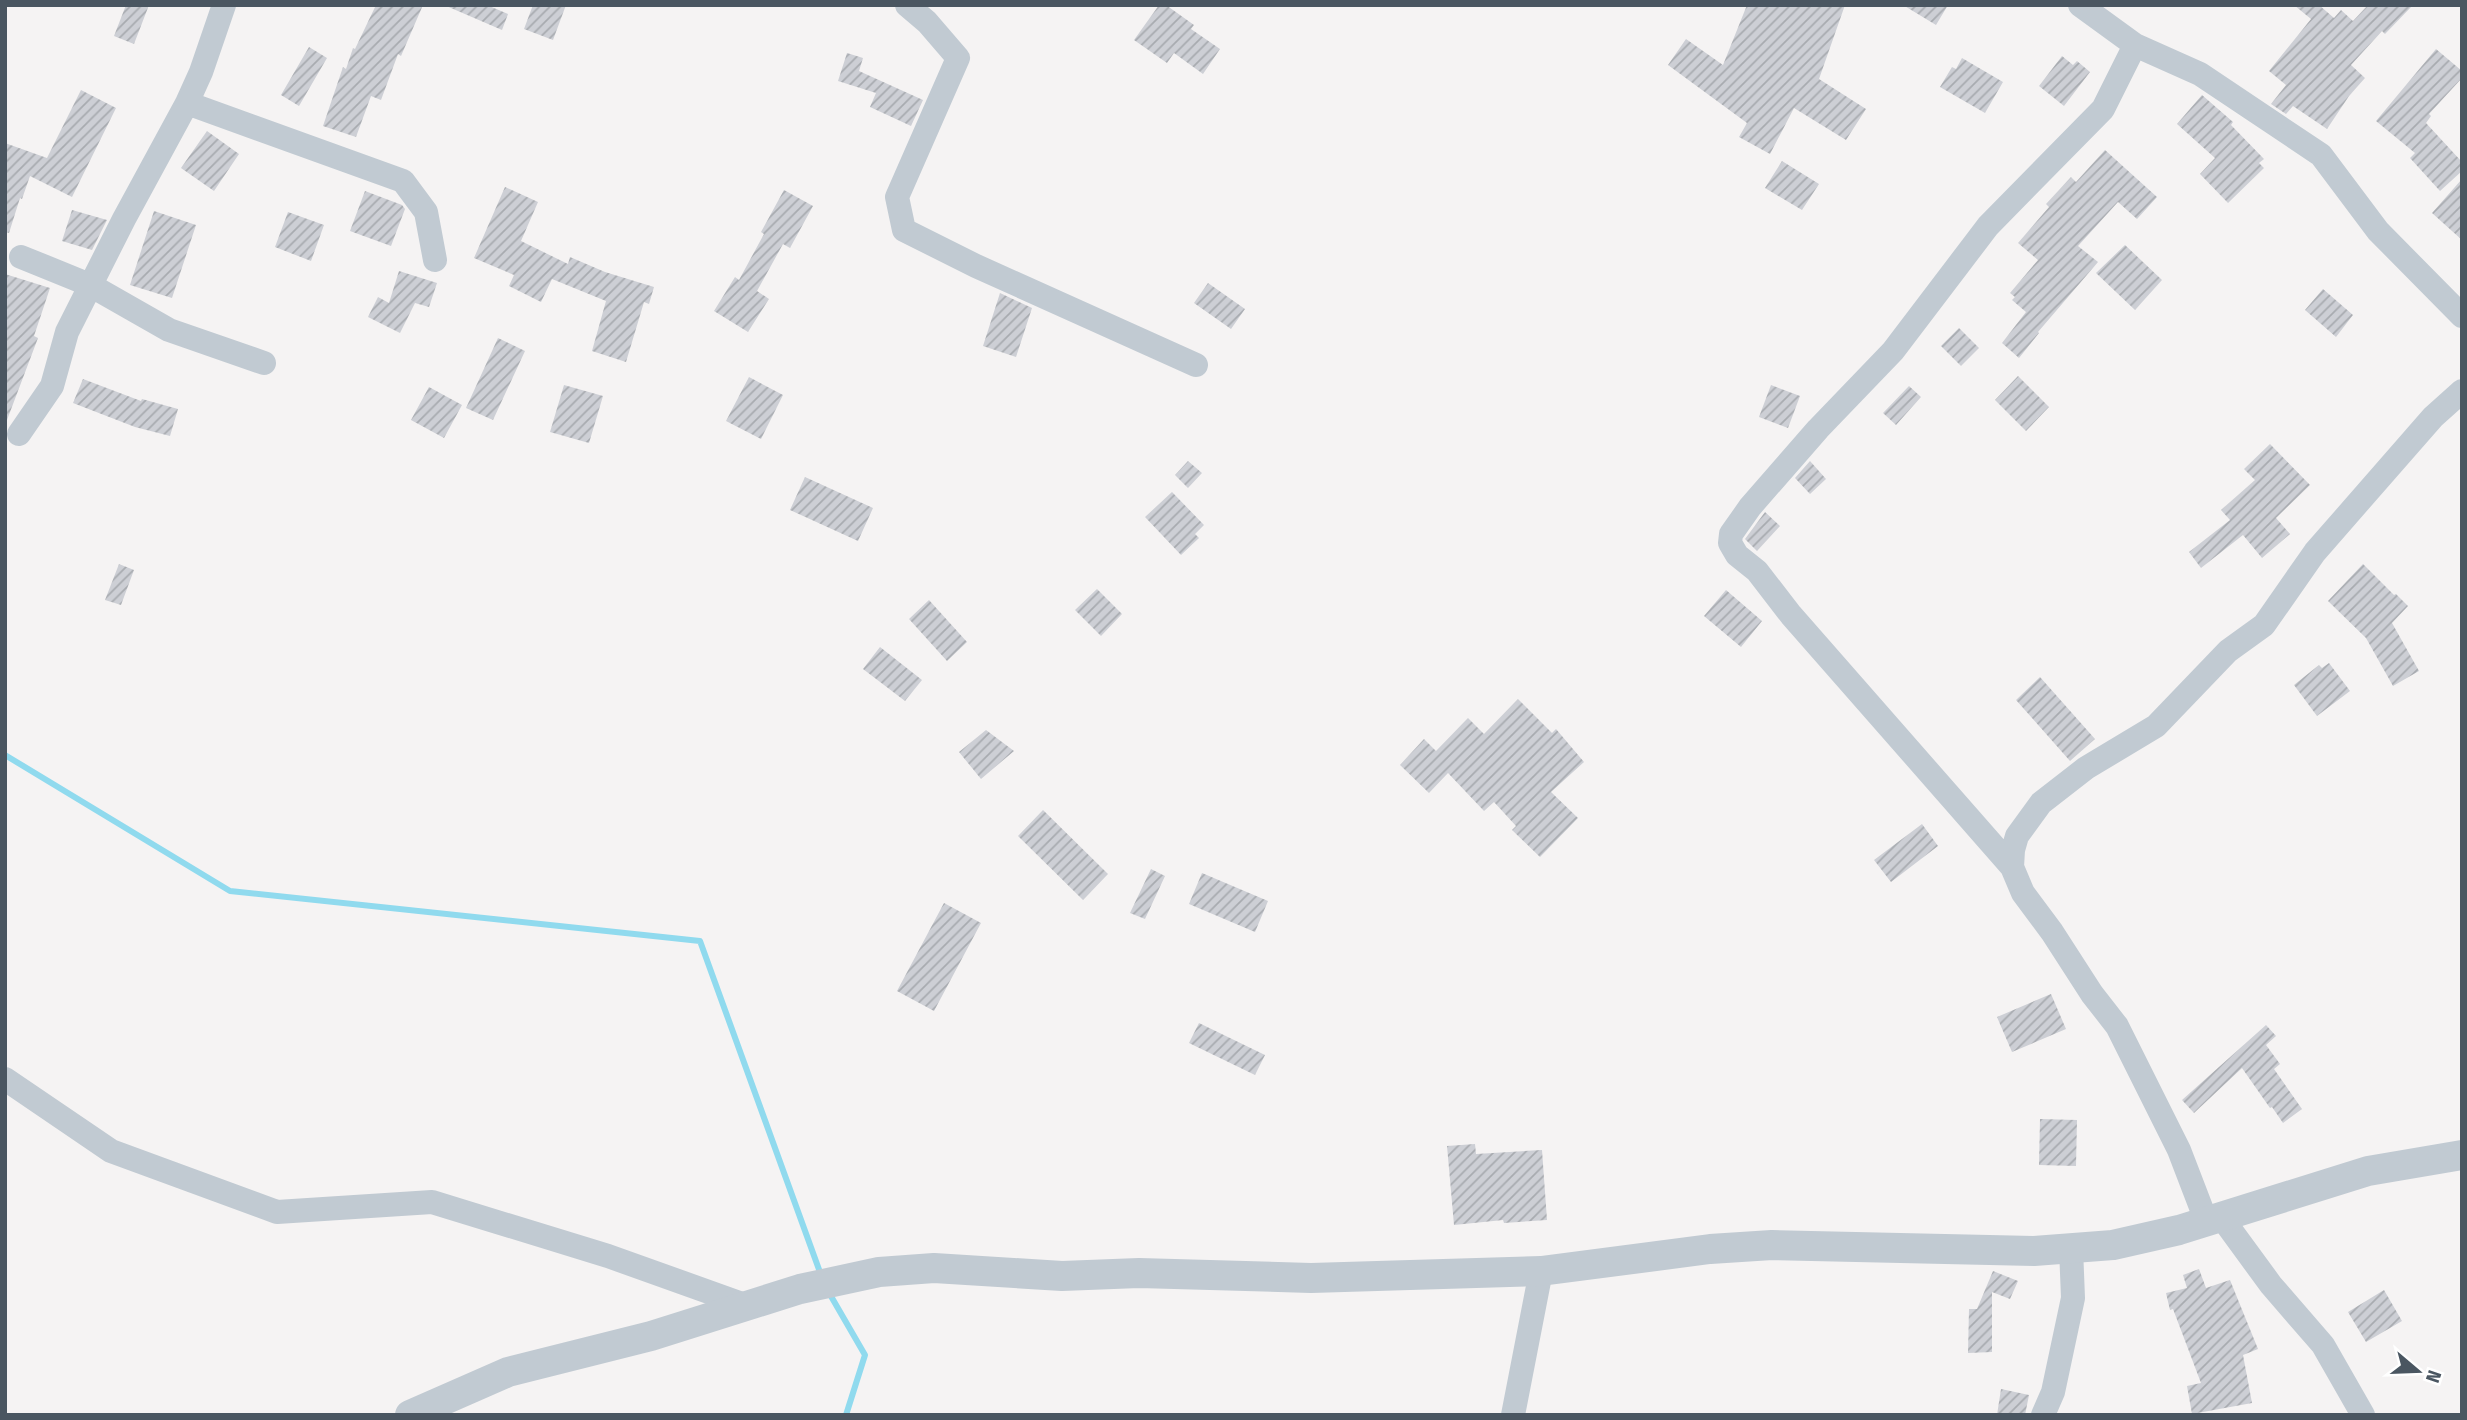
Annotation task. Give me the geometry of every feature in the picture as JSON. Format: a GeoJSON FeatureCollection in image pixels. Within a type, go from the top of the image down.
{"type":"FeatureCollection","features":[{"type":"Feature","properties":{"kind":"street"},"geometry":{"type":"LineString","coordinates":[[19,434],[52,386],[67,332],[187,103],[201,72],[224,5]]}},
{"type":"Feature","properties":{"kind":"street"},"geometry":{"type":"LineString","coordinates":[[907,5],[927,22],[958,58],[897,197],[904,230],[976,266],[1196,365]]}},
{"type":"Feature","properties":{"kind":"street"},"geometry":{"type":"LineString","coordinates":[[2080,5],[2135,45],[2200,74],[2321,155],[2378,231],[2462,316]]}},
{"type":"Feature","properties":{"kind":"street"},"geometry":{"type":"LineString","coordinates":[[2135,45],[2104,109],[1989,226],[1893,351],[1749,507],[1731,534],[1730,544],[1737,555],[1757,571],[1791,615],[2012,867],[2023,893],[2117,1026],[2214,1221],[2323,1345],[2363,1415]]}},
{"type":"Feature","properties":{"kind":"street"},"geometry":{"type":"LineString","coordinates":[[187,103],[403,181],[426,212],[435,260]]}},
{"type":"Feature","properties":{"kind":"street"},"geometry":{"type":"LineString","coordinates":[[21,257],[90,285],[169,330],[264,363]]}},
{"type":"Feature","properties":{"kind":"street"},"geometry":{"type":"LineString","coordinates":[[2012,867],[2017,836],[2041,803],[2087,768],[2156,726],[2228,651],[2264,625],[2315,552],[2433,417],[2462,391]]}},
{"type":"Feature","properties":{"kind":"street"},"geometry":{"type":"LineString","coordinates":[[5,1079],[111,1151],[277,1212],[432,1202],[608,1256],[745,1305]]}},
{"type":"Feature","properties":{"kind":"street"},"geometry":{"type":"LineString","coordinates":[[410,1415],[508,1372],[652,1336],[800,1289],[879,1272],[934,1268],[1049,1276],[1139,1273],[1311,1278],[1541,1271],[1710,1249],[1772,1245],[2034,1251],[2113,1245],[2214,1221],[2368,1171],[2462,1155]]}},
{"type":"Feature","properties":{"kind":"street"},"geometry":{"type":"LineString","coordinates":[[2043,1415],[2053,1392],[2073,1298],[2071,1248]]}},
{"type":"Feature","properties":{"kind":"street"},"geometry":{"type":"LineString","coordinates":[[1513,1415],[1541,1271]]}},
{"type":"Feature","properties":{"kind":"building"},"geometry":{"type":"Polygon","coordinates":[[[126,5],[149,5],[134,44],[114,36],[126,5]]]}},
{"type":"Feature","properties":{"kind":"building"},"geometry":{"type":"Polygon","coordinates":[[[376,5],[423,5],[401,56],[398,54],[381,100],[371,96],[356,137],[323,126],[343,67],[346,69],[353,48],[355,49],[376,5]]]}},
{"type":"Feature","properties":{"kind":"building"},"geometry":{"type":"Polygon","coordinates":[[[444,5],[487,5],[508,14],[502,30],[444,5]]]}},
{"type":"Feature","properties":{"kind":"building"},"geometry":{"type":"Polygon","coordinates":[[[533,5],[566,5],[553,40],[524,29],[533,5]]]}},
{"type":"Feature","properties":{"kind":"building"},"geometry":{"type":"Polygon","coordinates":[[[1159,5],[1166,5],[1194,25],[1191,29],[1220,49],[1203,74],[1174,53],[1167,63],[1134,40],[1159,5]]]}},
{"type":"Feature","properties":{"kind":"building"},"geometry":{"type":"Polygon","coordinates":[[[1747,5],[1845,5],[1819,79],[1866,109],[1846,140],[1794,108],[1770,154],[1739,137],[1747,123],[1668,65],[1686,39],[1723,65],[1747,5]]]}},
{"type":"Feature","properties":{"kind":"building"},"geometry":{"type":"Polygon","coordinates":[[[1903,5],[1948,5],[1936,25],[1903,5]]]}},
{"type":"Feature","properties":{"kind":"building"},"geometry":{"type":"Polygon","coordinates":[[[2294,5],[2319,5],[2334,18],[2341,10],[2353,21],[2368,5],[2413,5],[2385,34],[2382,31],[2351,65],[2365,78],[2327,129],[2293,106],[2286,114],[2271,104],[2286,85],[2269,71],[2311,19],[2294,5]]]}},
{"type":"Feature","properties":{"kind":"building"},"geometry":{"type":"Polygon","coordinates":[[[309,47],[327,58],[299,106],[281,95],[309,47]]]}},
{"type":"Feature","properties":{"kind":"building"},"geometry":{"type":"Polygon","coordinates":[[[2436,49],[2462,71],[2462,78],[2429,114],[2431,116],[2426,123],[2462,162],[2462,171],[2440,191],[2410,158],[2415,153],[2376,121],[2436,49]]]}},
{"type":"Feature","properties":{"kind":"building"},"geometry":{"type":"Polygon","coordinates":[[[847,53],[863,58],[859,71],[923,100],[911,126],[870,107],[876,93],[838,81],[847,53]]]}},
{"type":"Feature","properties":{"kind":"building"},"geometry":{"type":"Polygon","coordinates":[[[2062,56],[2073,65],[2077,61],[2090,72],[2064,106],[2039,86],[2062,56]]]}},
{"type":"Feature","properties":{"kind":"building"},"geometry":{"type":"Polygon","coordinates":[[[1962,58],[2003,82],[1985,113],[1940,87],[1952,67],[1956,69],[1962,58]]]}},
{"type":"Feature","properties":{"kind":"building"},"geometry":{"type":"Polygon","coordinates":[[[81,90],[116,108],[72,197],[30,176],[9,233],[5,232],[5,143],[47,158],[81,90]]]}},
{"type":"Feature","properties":{"kind":"building"},"geometry":{"type":"Polygon","coordinates":[[[2202,95],[2233,122],[2231,125],[2264,159],[2259,163],[2264,168],[2228,203],[2200,174],[2215,158],[2177,124],[2202,95]]]}},
{"type":"Feature","properties":{"kind":"building"},"geometry":{"type":"Polygon","coordinates":[[[207,131],[239,154],[214,191],[181,168],[207,131]]]}},
{"type":"Feature","properties":{"kind":"building"},"geometry":{"type":"Polygon","coordinates":[[[2105,150],[2157,197],[2137,219],[2118,202],[2078,246],[2098,262],[2019,358],[2002,343],[2026,312],[2012,300],[2015,297],[2010,293],[2038,260],[2018,243],[2049,207],[2046,204],[2071,177],[2076,182],[2105,150]]]}},
{"type":"Feature","properties":{"kind":"building"},"geometry":{"type":"Polygon","coordinates":[[[1782,161],[1819,184],[1802,210],[1765,188],[1782,161]]]}},
{"type":"Feature","properties":{"kind":"building"},"geometry":{"type":"Polygon","coordinates":[[[2462,179],[2462,240],[2432,213],[2462,179]]]}},
{"type":"Feature","properties":{"kind":"building"},"geometry":{"type":"Polygon","coordinates":[[[505,187],[538,202],[521,241],[568,264],[570,257],[605,272],[654,287],[649,304],[644,302],[626,362],[592,351],[606,301],[552,279],[541,302],[509,286],[514,275],[474,258],[505,187]]]}},
{"type":"Feature","properties":{"kind":"building"},"geometry":{"type":"Polygon","coordinates":[[[784,190],[813,206],[790,248],[783,244],[757,291],[769,299],[748,332],[714,311],[735,277],[739,280],[784,190]]]}},
{"type":"Feature","properties":{"kind":"building"},"geometry":{"type":"Polygon","coordinates":[[[365,191],[402,205],[405,209],[391,246],[350,231],[365,191]]]}},
{"type":"Feature","properties":{"kind":"building"},"geometry":{"type":"Polygon","coordinates":[[[72,210],[107,220],[92,250],[62,241],[72,210]]]}},
{"type":"Feature","properties":{"kind":"building"},"geometry":{"type":"Polygon","coordinates":[[[154,211],[196,225],[172,298],[130,285],[154,211]]]}},
{"type":"Feature","properties":{"kind":"building"},"geometry":{"type":"Polygon","coordinates":[[[288,212],[324,225],[311,261],[275,247],[288,212]]]}},
{"type":"Feature","properties":{"kind":"building"},"geometry":{"type":"Polygon","coordinates":[[[2125,245],[2162,280],[2135,310],[2096,273],[2125,245]]]}},
{"type":"Feature","properties":{"kind":"building"},"geometry":{"type":"Polygon","coordinates":[[[399,271],[437,283],[429,307],[415,303],[400,333],[368,317],[378,297],[389,303],[399,271]]]}},
{"type":"Feature","properties":{"kind":"building"},"geometry":{"type":"Polygon","coordinates":[[[5,274],[50,288],[34,336],[38,338],[7,420],[5,274]]]}},
{"type":"Feature","properties":{"kind":"building"},"geometry":{"type":"Polygon","coordinates":[[[1208,283],[1245,309],[1231,329],[1194,303],[1208,283]]]}},
{"type":"Feature","properties":{"kind":"building"},"geometry":{"type":"Polygon","coordinates":[[[2323,289],[2353,315],[2336,337],[2305,310],[2323,289]]]}},
{"type":"Feature","properties":{"kind":"building"},"geometry":{"type":"Polygon","coordinates":[[[1000,293],[1032,308],[1016,357],[983,346],[1000,293]]]}},
{"type":"Feature","properties":{"kind":"building"},"geometry":{"type":"Polygon","coordinates":[[[1959,328],[1979,348],[1961,366],[1941,346],[1959,328]]]}},
{"type":"Feature","properties":{"kind":"building"},"geometry":{"type":"Polygon","coordinates":[[[498,338],[525,351],[493,420],[466,408],[498,338]]]}},
{"type":"Feature","properties":{"kind":"building"},"geometry":{"type":"Polygon","coordinates":[[[2018,376],[2049,407],[2026,431],[1995,400],[2018,376]]]}},
{"type":"Feature","properties":{"kind":"building"},"geometry":{"type":"Polygon","coordinates":[[[749,377],[783,395],[761,439],[726,421],[749,377]]]}},
{"type":"Feature","properties":{"kind":"building"},"geometry":{"type":"Polygon","coordinates":[[[83,379],[141,401],[142,399],[178,409],[170,436],[135,427],[73,403],[83,379]]]}},
{"type":"Feature","properties":{"kind":"building"},"geometry":{"type":"Polygon","coordinates":[[[564,385],[603,396],[589,443],[550,432],[564,385]]]}},
{"type":"Feature","properties":{"kind":"building"},"geometry":{"type":"Polygon","coordinates":[[[1771,385],[1800,396],[1788,428],[1759,417],[1771,385]]]}},
{"type":"Feature","properties":{"kind":"building"},"geometry":{"type":"Polygon","coordinates":[[[1909,386],[1921,397],[1896,425],[1883,413],[1909,386]]]}},
{"type":"Feature","properties":{"kind":"building"},"geometry":{"type":"Polygon","coordinates":[[[429,387],[462,405],[444,438],[411,420],[429,387]]]}},
{"type":"Feature","properties":{"kind":"building"},"geometry":{"type":"Polygon","coordinates":[[[2270,444],[2310,485],[2276,518],[2290,534],[2262,558],[2243,535],[2201,568],[2189,552],[2230,520],[2221,510],[2255,480],[2244,469],[2270,444]]]}},
{"type":"Feature","properties":{"kind":"building"},"geometry":{"type":"Polygon","coordinates":[[[1188,461],[1202,473],[1188,488],[1175,475],[1188,461]]]}},
{"type":"Feature","properties":{"kind":"building"},"geometry":{"type":"Polygon","coordinates":[[[1810,461],[1826,479],[1810,494],[1795,478],[1810,461]]]}},
{"type":"Feature","properties":{"kind":"building"},"geometry":{"type":"Polygon","coordinates":[[[805,477],[873,508],[858,541],[790,510],[805,477]]]}},
{"type":"Feature","properties":{"kind":"building"},"geometry":{"type":"Polygon","coordinates":[[[1172,492],[1204,525],[1195,534],[1199,538],[1181,555],[1145,517],[1172,492]]]}},
{"type":"Feature","properties":{"kind":"building"},"geometry":{"type":"Polygon","coordinates":[[[1765,512],[1780,526],[1757,551],[1745,539],[1765,512]]]}},
{"type":"Feature","properties":{"kind":"building"},"geometry":{"type":"Polygon","coordinates":[[[119,564],[134,570],[121,605],[105,600],[119,564]]]}},
{"type":"Feature","properties":{"kind":"building"},"geometry":{"type":"Polygon","coordinates":[[[2363,564],[2408,606],[2392,623],[2419,671],[2393,686],[2366,638],[2328,601],[2363,564]]]}},
{"type":"Feature","properties":{"kind":"building"},"geometry":{"type":"Polygon","coordinates":[[[1097,589],[1122,614],[1101,636],[1075,610],[1097,589]]]}},
{"type":"Feature","properties":{"kind":"building"},"geometry":{"type":"Polygon","coordinates":[[[1726,590],[1762,621],[1741,647],[1704,616],[1726,590]]]}},
{"type":"Feature","properties":{"kind":"building"},"geometry":{"type":"Polygon","coordinates":[[[929,600],[967,642],[947,661],[909,619],[929,600]]]}},
{"type":"Feature","properties":{"kind":"building"},"geometry":{"type":"Polygon","coordinates":[[[880,647],[922,680],[905,701],[863,669],[880,647]]]}},
{"type":"Feature","properties":{"kind":"building"},"geometry":{"type":"Polygon","coordinates":[[[2329,663],[2350,691],[2317,716],[2294,685],[2319,665],[2322,668],[2329,663]]]}},
{"type":"Feature","properties":{"kind":"building"},"geometry":{"type":"Polygon","coordinates":[[[2040,677],[2095,739],[2070,761],[2016,700],[2040,677]]]}},
{"type":"Feature","properties":{"kind":"building"},"geometry":{"type":"Polygon","coordinates":[[[1518,699],[1552,733],[1556,729],[1584,762],[1551,792],[1578,818],[1540,857],[1512,830],[1516,826],[1494,802],[1484,811],[1448,773],[1429,793],[1400,765],[1424,739],[1436,751],[1468,718],[1484,734],[1518,699]]]}},
{"type":"Feature","properties":{"kind":"building"},"geometry":{"type":"Polygon","coordinates":[[[986,730],[1014,751],[981,779],[959,752],[986,730]]]}},
{"type":"Feature","properties":{"kind":"building"},"geometry":{"type":"Polygon","coordinates":[[[1043,810],[1108,874],[1083,900],[1018,836],[1043,810]]]}},
{"type":"Feature","properties":{"kind":"building"},"geometry":{"type":"Polygon","coordinates":[[[1922,824],[1938,846],[1891,882],[1874,860],[1922,824]]]}},
{"type":"Feature","properties":{"kind":"building"},"geometry":{"type":"Polygon","coordinates":[[[1151,869],[1165,876],[1145,919],[1130,913],[1151,869]]]}},
{"type":"Feature","properties":{"kind":"building"},"geometry":{"type":"Polygon","coordinates":[[[1202,873],[1268,901],[1255,932],[1189,904],[1202,873]]]}},
{"type":"Feature","properties":{"kind":"building"},"geometry":{"type":"Polygon","coordinates":[[[944,903],[981,923],[934,1011],[897,991],[944,903]]]}},
{"type":"Feature","properties":{"kind":"building"},"geometry":{"type":"Polygon","coordinates":[[[2051,994],[2066,1029],[2012,1052],[1997,1017],[2051,994]]]}},
{"type":"Feature","properties":{"kind":"building"},"geometry":{"type":"Polygon","coordinates":[[[1199,1023],[1265,1055],[1255,1075],[1189,1043],[1199,1023]]]}},
{"type":"Feature","properties":{"kind":"building"},"geometry":{"type":"Polygon","coordinates":[[[2266,1025],[2276,1036],[2266,1045],[2280,1064],[2274,1069],[2302,1109],[2283,1123],[2242,1068],[2194,1113],[2182,1100],[2266,1025]]]}},
{"type":"Feature","properties":{"kind":"building"},"geometry":{"type":"Polygon","coordinates":[[[2040,1119],[2077,1120],[2076,1166],[2039,1165],[2040,1119]]]}},
{"type":"Feature","properties":{"kind":"building"},"geometry":{"type":"Polygon","coordinates":[[[1475,1144],[1476,1154],[1542,1150],[1547,1220],[1504,1223],[1503,1220],[1454,1225],[1447,1146],[1475,1144]]]}},
{"type":"Feature","properties":{"kind":"building"},"geometry":{"type":"Polygon","coordinates":[[[2199,1269],[2206,1288],[2230,1280],[2258,1349],[2243,1355],[2252,1403],[2192,1414],[2187,1386],[2201,1383],[2173,1309],[2170,1310],[2166,1293],[2187,1288],[2183,1275],[2199,1269]]]}},
{"type":"Feature","properties":{"kind":"building"},"geometry":{"type":"Polygon","coordinates":[[[1993,1271],[2018,1281],[2010,1299],[1992,1292],[1992,1352],[1968,1353],[1969,1309],[1977,1309],[1993,1271]]]}},
{"type":"Feature","properties":{"kind":"building"},"geometry":{"type":"Polygon","coordinates":[[[2384,1290],[2402,1321],[2366,1342],[2348,1312],[2384,1290]]]}},
{"type":"Feature","properties":{"kind":"building"},"geometry":{"type":"Polygon","coordinates":[[[2001,1389],[2029,1395],[2025,1415],[1997,1415],[2001,1389]]]}},
{"type":"Feature","properties":{"kind":"waterway"},"geometry":{"type":"LineString","coordinates":[[5,755],[230,891],[700,941],[821,1275]]}},
{"type":"Feature","properties":{"kind":"waterway"},"geometry":{"type":"LineString","coordinates":[[828,1291],[865,1355],[846,1415]]}}]}
